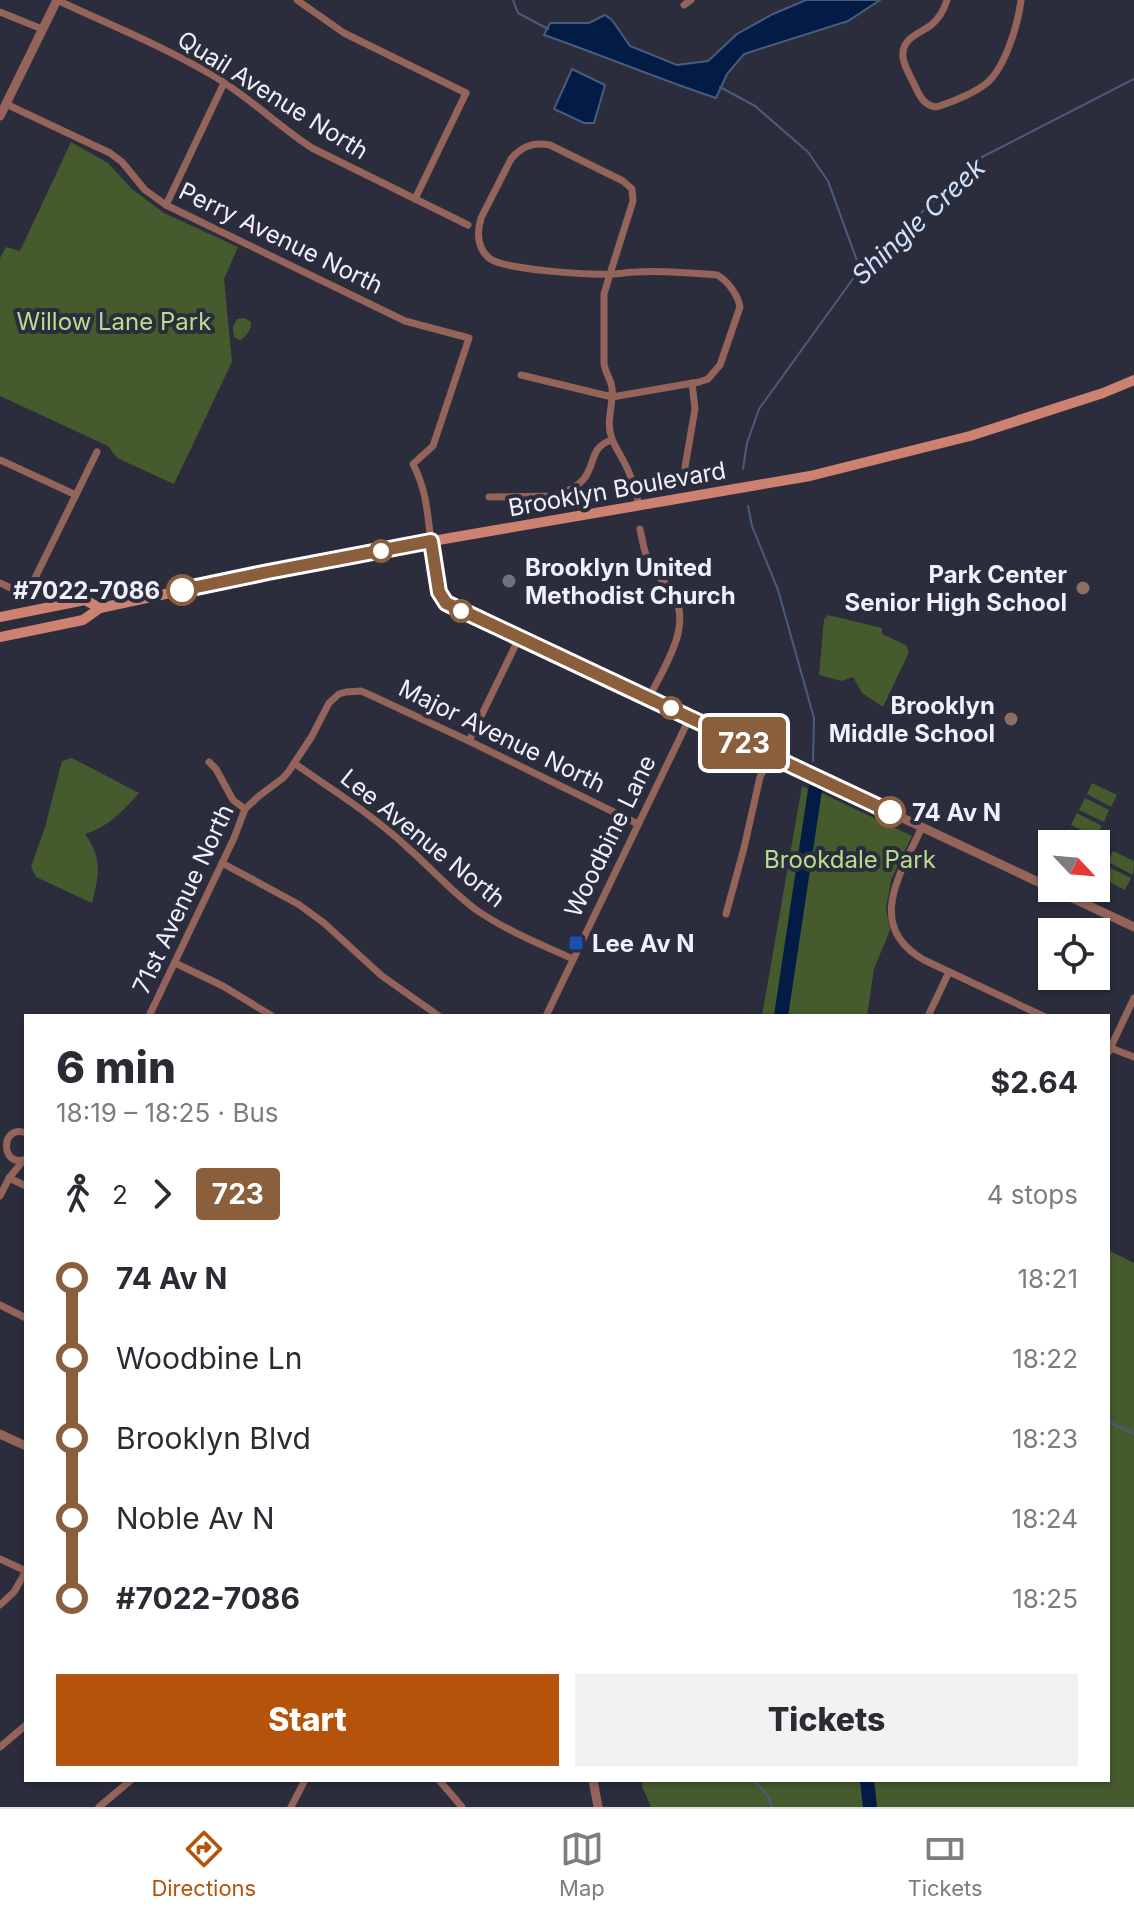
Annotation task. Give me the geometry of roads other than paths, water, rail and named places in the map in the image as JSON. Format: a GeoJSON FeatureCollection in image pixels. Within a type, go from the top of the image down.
{"type":"FeatureCollection","features":[{"type":"Feature","properties":{"kind":"main road","name":"Brooklyn Boulevard"},"geometry":{"type":"LineString","coordinates":[[0,637],[83,620],[100,608],[268,572],[810,476],[970,436],[1134,380]]}},
{"type":"Feature","properties":{"kind":"main road","name":"Brooklyn Boulevard"},"geometry":{"type":"LineString","coordinates":[[0,617],[85,600],[100,608]]}},
{"type":"Feature","properties":{"kind":"street"},"geometry":{"type":"LineString","coordinates":[[0,116],[57,0]]}},
{"type":"Feature","properties":{"kind":"street","name":"Quail Avenue North"},"geometry":{"type":"LineString","coordinates":[[57,0],[186,61],[224,83],[312,148],[468,225]]}},
{"type":"Feature","properties":{"kind":"street"},"geometry":{"type":"LineString","coordinates":[[297,0],[344,33],[466,93],[415,199]]}},
{"type":"Feature","properties":{"kind":"street"},"geometry":{"type":"LineString","coordinates":[[947,0],[939,17],[914,35],[903,48],[905,64],[919,96],[929,106],[936,107],[990,81],[1011,41],[1021,0]]}},
{"type":"Feature","properties":{"kind":"street"},"geometry":{"type":"LineString","coordinates":[[0,12],[42,29]]}},
{"type":"Feature","properties":{"kind":"street"},"geometry":{"type":"LineString","coordinates":[[166,205],[224,83]]}},
{"type":"Feature","properties":{"kind":"street","name":"Perry Avenue North"},"geometry":{"type":"LineString","coordinates":[[6,104],[110,153],[122,162],[145,190],[166,205],[405,321],[469,338],[433,446],[413,464],[427,499],[431,541]]}},
{"type":"Feature","properties":{"kind":"street"},"geometry":{"type":"LineString","coordinates":[[521,375],[612,397],[708,379],[720,365],[739,315],[739,302],[725,280],[717,275],[610,274],[509,266],[489,258],[481,246],[478,228],[511,159],[524,147],[550,145],[623,181],[632,189],[633,201],[610,274],[604,294],[604,348],[605,370],[613,388],[612,397],[609,424],[612,440],[632,480],[639,505]]}},
{"type":"Feature","properties":{"kind":"street"},"geometry":{"type":"LineString","coordinates":[[685,467],[695,409],[692,383]]}},
{"type":"Feature","properties":{"kind":"street"},"geometry":{"type":"LineString","coordinates":[[489,497],[561,494],[583,480],[599,446],[612,440]]}},
{"type":"Feature","properties":{"kind":"street"},"geometry":{"type":"LineString","coordinates":[[0,583],[24,592],[34,580],[97,452]]}},
{"type":"Feature","properties":{"kind":"street"},"geometry":{"type":"LineString","coordinates":[[0,460],[76,495]]}},
{"type":"Feature","properties":{"kind":"street"},"geometry":{"type":"LineString","coordinates":[[640,529],[646,557],[671,590],[680,610],[679,633],[649,698]]}},
{"type":"Feature","properties":{"kind":"street"},"geometry":{"type":"LineString","coordinates":[[431,541],[439,592],[442,599],[456,609],[1134,927]]}},
{"type":"Feature","properties":{"kind":"street"},"geometry":{"type":"LineString","coordinates":[[469,741],[519,638]]}},
{"type":"Feature","properties":{"kind":"street","name":"Major Avenue North"},"geometry":{"type":"LineString","coordinates":[[346,692],[368,694],[638,824]]}},
{"type":"Feature","properties":{"kind":"street","name":"71st Avenue North"},"geometry":{"type":"LineString","coordinates":[[150,1014],[245,809],[283,778],[312,736],[329,703],[346,692]]}},
{"type":"Feature","properties":{"kind":"street","name":"Woodbine Lane"},"geometry":{"type":"LineString","coordinates":[[547,1014],[690,717]]}},
{"type":"Feature","properties":{"kind":"street"},"geometry":{"type":"LineString","coordinates":[[726,914],[757,790],[771,755]]}},
{"type":"Feature","properties":{"kind":"street"},"geometry":{"type":"LineString","coordinates":[[209,762],[233,800],[245,809]]}},
{"type":"Feature","properties":{"kind":"street","name":"Lee Avenue North"},"geometry":{"type":"LineString","coordinates":[[294,763],[377,822],[476,909],[498,924],[573,959]]}},
{"type":"Feature","properties":{"kind":"street"},"geometry":{"type":"LineString","coordinates":[[922,827],[892,894],[891,916],[899,937],[914,954],[1039,1014]]}},
{"type":"Feature","properties":{"kind":"street"},"geometry":{"type":"LineString","coordinates":[[222,863],[298,904],[324,923],[382,976],[436,1014]]}},
{"type":"Feature","properties":{"kind":"street"},"geometry":{"type":"LineString","coordinates":[[175,963],[251,1001],[269,1014]]}},
{"type":"Feature","properties":{"kind":"street"},"geometry":{"type":"LineString","coordinates":[[929,1014],[949,972]]}},
{"type":"Feature","properties":{"kind":"street"},"geometry":{"type":"LineString","coordinates":[[1110,1047],[1134,998]]}},
{"type":"Feature","properties":{"kind":"street"},"geometry":{"type":"LineString","coordinates":[[1110,1049],[1134,1057]]}},
{"type":"Feature","properties":{"kind":"street"},"geometry":{"type":"LineString","coordinates":[[9,1178],[9,1159],[2,1149],[2,1138],[17,1131],[24,1133]]}},
{"type":"Feature","properties":{"kind":"street"},"geometry":{"type":"LineString","coordinates":[[9,1159],[24,1160]]}},
{"type":"Feature","properties":{"kind":"street"},"geometry":{"type":"LineString","coordinates":[[0,1196],[9,1178],[24,1161]]}},
{"type":"Feature","properties":{"kind":"street"},"geometry":{"type":"LineString","coordinates":[[9,1178],[24,1185]]}},
{"type":"Feature","properties":{"kind":"street"},"geometry":{"type":"LineString","coordinates":[[0,1305],[24,1317]]}},
{"type":"Feature","properties":{"kind":"street"},"geometry":{"type":"LineString","coordinates":[[0,1434],[24,1445]]}},
{"type":"Feature","properties":{"kind":"street"},"geometry":{"type":"LineString","coordinates":[[0,1559],[24,1570]]}},
{"type":"Feature","properties":{"kind":"street"},"geometry":{"type":"LineString","coordinates":[[0,1605],[14,1592],[24,1574]]}},
{"type":"Feature","properties":{"kind":"street"},"geometry":{"type":"LineString","coordinates":[[0,1747],[24,1727]]}},
{"type":"Feature","properties":{"kind":"street"},"geometry":{"type":"LineString","coordinates":[[99,1807],[129,1782]]}},
{"type":"Feature","properties":{"kind":"street"},"geometry":{"type":"LineString","coordinates":[[291,1807],[304,1782]]}},
{"type":"Feature","properties":{"kind":"street"},"geometry":{"type":"LineString","coordinates":[[441,1782],[462,1807]]}},
{"type":"Feature","properties":{"kind":"street"},"geometry":{"type":"LineString","coordinates":[[593,1782],[598,1807]]}},
{"type":"Feature","properties":{"kind":"water"},"geometry":{"type":"Polygon","coordinates":[[[806,0],[880,0],[848,21],[744,54],[727,74],[716,98],[544,35],[550,23],[589,23],[605,15],[630,46],[677,65],[708,61],[737,34],[806,0]]]}},
{"type":"Feature","properties":{"kind":"water"},"geometry":{"type":"Polygon","coordinates":[[[572,69],[605,85],[594,123],[584,123],[554,109],[572,69]]]}},
{"type":"Feature","properties":{"kind":"waterway"},"geometry":{"type":"LineString","coordinates":[[513,0],[518,13],[548,29]]}},
{"type":"Feature","properties":{"kind":"waterway","name":"Shingle Creek"},"geometry":{"type":"LineString","coordinates":[[743,469],[747,443],[759,409],[860,269],[982,157],[1134,79]]}},
{"type":"Feature","properties":{"kind":"waterway"},"geometry":{"type":"LineString","coordinates":[[720,87],[755,106],[808,152],[828,181],[860,269]]}},
{"type":"Feature","properties":{"kind":"waterway","name":"Shingle Creek"},"geometry":{"type":"LineString","coordinates":[[748,506],[752,526],[778,590],[814,718],[813,761]]}},
{"type":"Feature","properties":{"kind":"waterway","name":"Shingle Creek"},"geometry":{"type":"LineString","coordinates":[[781,1014],[815,790]]}},
{"type":"Feature","properties":{"kind":"waterway"},"geometry":{"type":"LineString","coordinates":[[1110,1422],[1134,1434]]}},
{"type":"Feature","properties":{"kind":"waterway"},"geometry":{"type":"LineString","coordinates":[[755,1782],[767,1795],[772,1807]]}},
{"type":"Feature","properties":{"kind":"waterway","name":"Shingle Creek"},"geometry":{"type":"LineString","coordinates":[[867,1782],[870,1807]]}},
{"type":"Feature","properties":{"kind":"place","name":"Brooklyn United Methodist Church"},"geometry":{"type":"Point","coordinates":[509,581]}},
{"type":"Feature","properties":{"kind":"place","name":"Park Center Senior High School"},"geometry":{"type":"Point","coordinates":[1083,588]}},
{"type":"Feature","properties":{"kind":"place","name":"#7022-7086"},"geometry":{"type":"Point","coordinates":[182,590]}},
{"type":"Feature","properties":{"kind":"place","name":"Brooklyn Middle School"},"geometry":{"type":"Point","coordinates":[1011,719]}},
{"type":"Feature","properties":{"kind":"place","name":"74 Av N"},"geometry":{"type":"Point","coordinates":[890,812]}},
{"type":"Feature","properties":{"kind":"place","name":"Lee Av N"},"geometry":{"type":"Point","coordinates":[576,943]}},
{"type":"Feature","properties":{"kind":"park label","name":"Willow Lane Park"},"geometry":{"type":"Point","coordinates":[114,321]}},
{"type":"Feature","properties":{"kind":"park label","name":"Brookdale Park"},"geometry":{"type":"Point","coordinates":[850,859]}}]}
